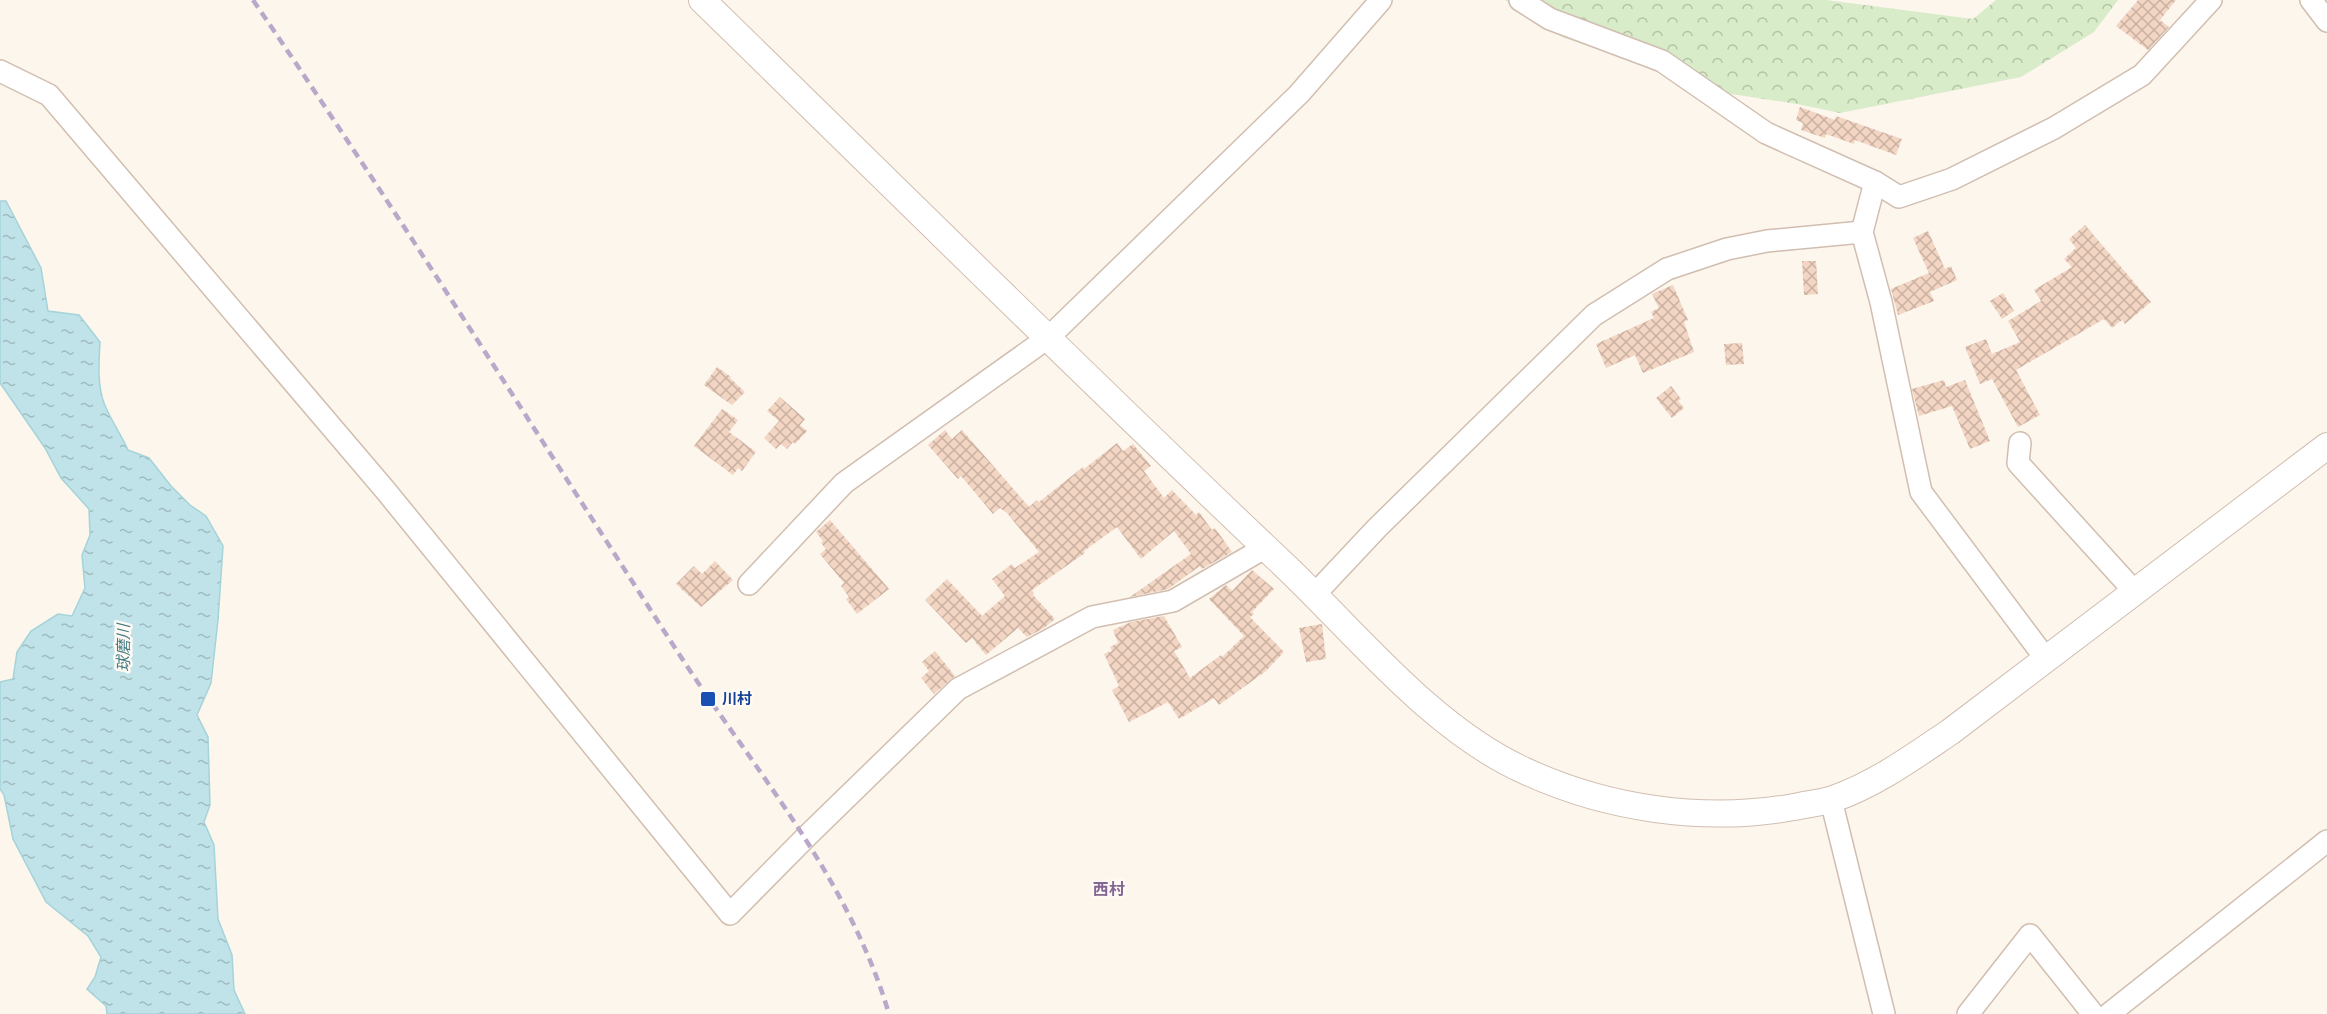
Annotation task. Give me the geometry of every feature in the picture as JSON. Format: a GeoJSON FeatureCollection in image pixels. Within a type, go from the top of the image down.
{"type":"FeatureCollection","features":[{"type":"Feature","properties":{"kind":"street"},"geometry":{"type":"LineString","coordinates":[[702,0],[1315,594],[1423,702],[1471,741],[1522,770],[1584,794],[1640,807],[1707,814],[1766,812],[1831,800],[1890,773],[1950,732],[2327,446]]}},
{"type":"Feature","properties":{"kind":"street"},"geometry":{"type":"LineString","coordinates":[[749,584],[844,483],[1049,338],[1299,94],[1381,0]]}},
{"type":"Feature","properties":{"kind":"street"},"geometry":{"type":"LineString","coordinates":[[1520,0],[1550,19],[1662,61],[1767,133],[1875,182],[1899,197],[1952,179],[2054,129],[2142,75],[2211,0]]}},
{"type":"Feature","properties":{"kind":"street"},"geometry":{"type":"LineString","coordinates":[[2311,0],[2327,21]]}},
{"type":"Feature","properties":{"kind":"street"},"geometry":{"type":"LineString","coordinates":[[0,71],[50,95],[386,491],[730,914],[958,689],[1092,617],[1173,601],[1266,547]]}},
{"type":"Feature","properties":{"kind":"street"},"geometry":{"type":"LineString","coordinates":[[1875,182],[1862,232],[1881,302],[1921,492],[2046,659]]}},
{"type":"Feature","properties":{"kind":"street"},"geometry":{"type":"LineString","coordinates":[[1315,594],[1377,528],[1594,315],[1667,269],[1727,249],[1767,241],[1862,232]]}},
{"type":"Feature","properties":{"kind":"street"},"geometry":{"type":"LineString","coordinates":[[2020,443],[2018,463],[2135,592]]}},
{"type":"Feature","properties":{"kind":"street"},"geometry":{"type":"LineString","coordinates":[[1831,800],[1884,1014]]}},
{"type":"Feature","properties":{"kind":"street"},"geometry":{"type":"LineString","coordinates":[[2109,1014],[2327,841]]}},
{"type":"Feature","properties":{"kind":"street"},"geometry":{"type":"LineString","coordinates":[[1968,1014],[2030,935],[2093,1014]]}},
{"type":"Feature","properties":{"kind":"green space"},"geometry":{"type":"Polygon","coordinates":[[[1505,0],[1826,0],[1973,19],[1996,0],[2118,0],[2094,32],[2021,77],[1840,113],[1725,93],[1562,37],[1505,0]]]}},
{"type":"Feature","properties":{"kind":"water","name":"球磨川"},"geometry":{"type":"Polygon","coordinates":[[[0,201],[6,201],[41,268],[48,311],[79,315],[100,342],[99,373],[102,396],[109,415],[128,450],[149,458],[171,486],[190,505],[206,516],[223,546],[211,683],[197,715],[208,737],[210,805],[204,822],[214,845],[218,919],[232,955],[234,990],[245,1014],[107,1014],[106,1006],[87,989],[95,977],[101,957],[88,936],[46,902],[13,839],[4,795],[0,789],[0,682],[13,679],[17,652],[31,631],[58,614],[72,616],[85,588],[82,555],[90,535],[89,509],[61,478],[45,448],[0,383],[0,201]]]}},
{"type":"Feature","properties":{"kind":"building"},"geometry":{"type":"Polygon","coordinates":[[[2138,0],[2176,0],[2160,20],[2169,27],[2148,50],[2116,26],[2138,0]]]}},
{"type":"Feature","properties":{"kind":"building"},"geometry":{"type":"Polygon","coordinates":[[[1800,107],[1835,120],[1836,116],[1902,139],[1896,155],[1855,140],[1854,144],[1826,134],[1825,138],[1801,130],[1803,123],[1796,120],[1800,107]]]}},
{"type":"Feature","properties":{"kind":"building"},"geometry":{"type":"Polygon","coordinates":[[[2085,225],[2151,302],[2125,324],[2122,320],[2112,328],[2104,319],[2016,370],[2040,415],[2018,427],[1992,379],[1980,384],[1965,347],[1986,339],[1992,354],[2020,342],[2008,321],[2041,301],[2034,290],[2072,267],[2064,259],[2076,248],[2069,239],[2085,225]]]}},
{"type":"Feature","properties":{"kind":"building"},"geometry":{"type":"Polygon","coordinates":[[[1928,231],[1945,269],[1951,266],[1957,280],[1930,292],[1934,301],[1898,315],[1891,289],[1929,273],[1913,238],[1928,231]]]}},
{"type":"Feature","properties":{"kind":"building"},"geometry":{"type":"Polygon","coordinates":[[[1802,261],[1816,261],[1818,294],[1804,295],[1802,261]]]}},
{"type":"Feature","properties":{"kind":"building"},"geometry":{"type":"Polygon","coordinates":[[[1673,285],[1688,320],[1684,322],[1694,352],[1643,373],[1635,355],[1606,368],[1596,344],[1654,318],[1651,312],[1659,308],[1652,294],[1673,285]]]}},
{"type":"Feature","properties":{"kind":"building"},"geometry":{"type":"Polygon","coordinates":[[[2003,293],[2014,311],[2002,319],[1990,301],[2003,293]]]}},
{"type":"Feature","properties":{"kind":"building"},"geometry":{"type":"Polygon","coordinates":[[[1742,343],[1744,364],[1726,365],[1724,344],[1742,343]]]}},
{"type":"Feature","properties":{"kind":"building"},"geometry":{"type":"Polygon","coordinates":[[[717,367],[731,377],[745,392],[732,405],[704,385],[717,367]]]}},
{"type":"Feature","properties":{"kind":"building"},"geometry":{"type":"Polygon","coordinates":[[[1944,380],[1946,387],[1965,380],[1990,441],[1970,449],[1952,406],[1919,416],[1912,389],[1944,380]]]}},
{"type":"Feature","properties":{"kind":"building"},"geometry":{"type":"Polygon","coordinates":[[[1671,386],[1681,399],[1678,401],[1684,408],[1672,418],[1656,398],[1671,386]]]}},
{"type":"Feature","properties":{"kind":"building"},"geometry":{"type":"Polygon","coordinates":[[[780,397],[805,419],[800,425],[807,431],[787,449],[781,444],[776,449],[764,438],[779,421],[767,411],[780,397]]]}},
{"type":"Feature","properties":{"kind":"building"},"geometry":{"type":"Polygon","coordinates":[[[722,409],[738,420],[729,432],[756,452],[742,471],[738,468],[733,475],[694,446],[722,409]]]}},
{"type":"Feature","properties":{"kind":"building"},"geometry":{"type":"Polygon","coordinates":[[[945,430],[952,439],[962,430],[1029,507],[1037,500],[1039,502],[1117,443],[1123,451],[1133,444],[1151,466],[1144,471],[1164,498],[1172,490],[1196,515],[1199,512],[1212,530],[1215,528],[1232,552],[1202,569],[1200,566],[1168,589],[1130,597],[1191,554],[1174,531],[1141,559],[1117,527],[1084,551],[1085,553],[1032,590],[1033,595],[1055,619],[1027,637],[1018,628],[986,655],[972,638],[966,643],[925,600],[947,579],[982,616],[1005,596],[992,579],[1012,564],[1015,568],[1039,552],[1007,513],[1000,508],[993,514],[961,476],[958,479],[928,445],[945,430]]]}},
{"type":"Feature","properties":{"kind":"building"},"geometry":{"type":"Polygon","coordinates":[[[830,520],[889,589],[857,614],[846,599],[849,597],[841,586],[844,583],[820,554],[826,549],[816,532],[830,520]]]}},
{"type":"Feature","properties":{"kind":"building"},"geometry":{"type":"Polygon","coordinates":[[[715,561],[733,580],[701,607],[676,584],[694,566],[702,574],[715,561]]]}},
{"type":"Feature","properties":{"kind":"building"},"geometry":{"type":"Polygon","coordinates":[[[1252,570],[1274,589],[1250,617],[1284,652],[1266,671],[1219,705],[1214,698],[1179,719],[1168,702],[1129,722],[1112,690],[1119,686],[1104,654],[1112,651],[1110,647],[1118,643],[1113,630],[1131,622],[1164,616],[1182,647],[1174,651],[1190,678],[1221,655],[1222,657],[1244,636],[1209,599],[1226,585],[1232,591],[1252,570]]]}},
{"type":"Feature","properties":{"kind":"building"},"geometry":{"type":"Polygon","coordinates":[[[1322,624],[1326,659],[1306,662],[1299,628],[1322,624]]]}},
{"type":"Feature","properties":{"kind":"building"},"geometry":{"type":"Polygon","coordinates":[[[935,651],[955,676],[934,694],[921,678],[929,671],[922,662],[935,651]]]}},
{"type":"Feature","properties":{"kind":"railway"},"geometry":{"type":"LineString","coordinates":[[253,0],[414,243],[677,651],[796,825],[850,916],[872,964],[889,1014]]}},
{"type":"Feature","properties":{"kind":"place","name":"川村"},"geometry":{"type":"Point","coordinates":[708,699]}},
{"type":"Feature","properties":{"kind":"district","name":"西村"},"geometry":{"type":"Point","coordinates":[1109,889]}}]}
